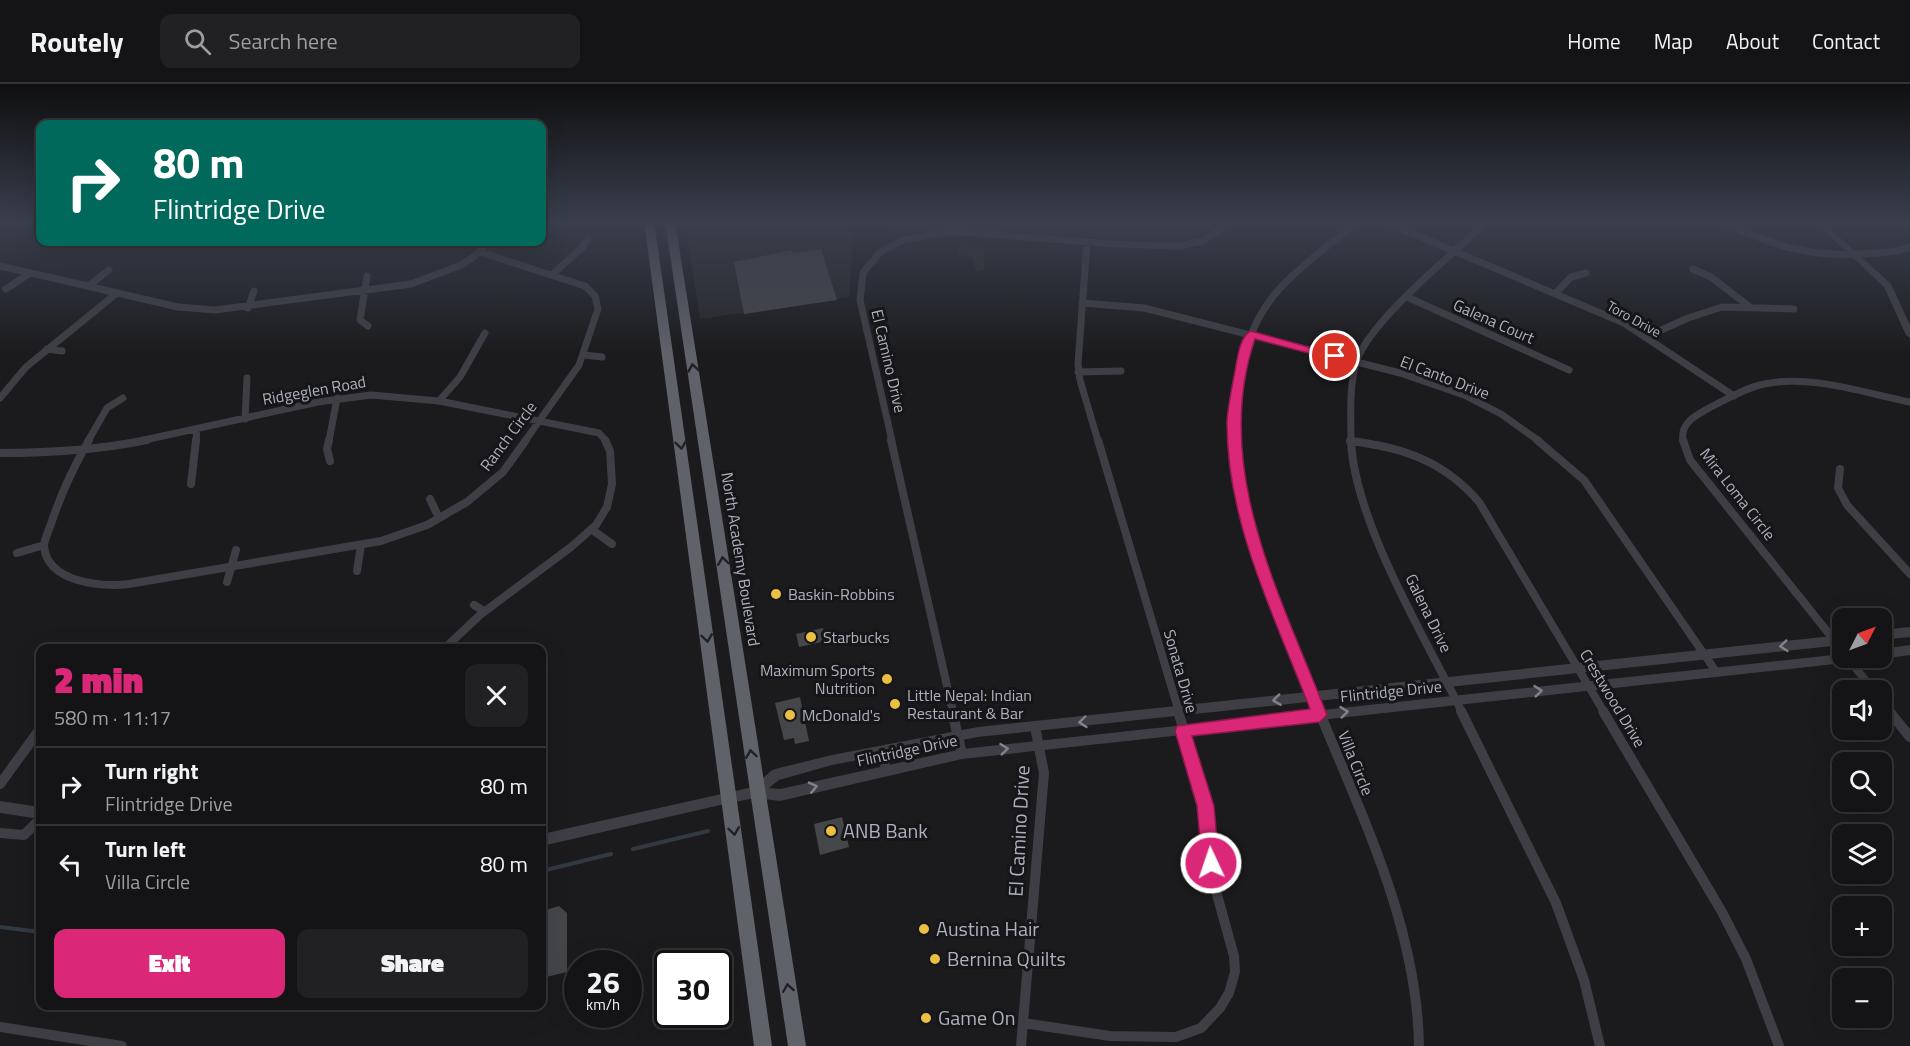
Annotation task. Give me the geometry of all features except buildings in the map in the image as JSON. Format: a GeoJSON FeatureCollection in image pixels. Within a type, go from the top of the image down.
{"type":"FeatureCollection","features":[{"type":"Feature","properties":{"kind":"highway"},"geometry":{"type":"LineString","coordinates":[[655,266],[763,1046]]}},
{"type":"Feature","properties":{"kind":"highway","name":"North Academy Boulevard"},"geometry":{"type":"LineString","coordinates":[[677,266],[756,792],[797,1046]]}},
{"type":"Feature","properties":{"kind":"street"},"geometry":{"type":"LineString","coordinates":[[0,266],[178,307],[215,310],[248,308],[365,292],[425,279],[458,266]]}},
{"type":"Feature","properties":{"kind":"street","name":"Ranch Circle"},"geometry":{"type":"LineString","coordinates":[[44,545],[45,555],[55,568],[81,581],[102,586],[129,584],[361,545],[395,537],[440,518],[467,502],[492,483],[584,355],[598,309],[595,296],[585,286],[523,266]]}},
{"type":"Feature","properties":{"kind":"street"},"geometry":{"type":"LineString","coordinates":[[553,274],[562,266]]}},
{"type":"Feature","properties":{"kind":"street","name":"El Camino Drive"},"geometry":{"type":"LineString","coordinates":[[866,266],[861,276],[861,300],[962,754]]}},
{"type":"Feature","properties":{"kind":"street","name":"Sonata Drive"},"geometry":{"type":"LineString","coordinates":[[1023,1023],[1138,1041],[1174,1039],[1196,1032],[1224,1002],[1232,984],[1235,968],[1232,944],[1214,879],[1206,806],[1078,372],[1085,266]]}},
{"type":"Feature","properties":{"kind":"street","name":"Villa Circle"},"geometry":{"type":"LineString","coordinates":[[1307,266],[1278,291],[1261,314],[1251,334],[1237,384],[1233,420],[1239,490],[1258,555],[1401,920],[1414,971],[1419,1016],[1419,1046]]}},
{"type":"Feature","properties":{"kind":"street","name":"Galena Drive"},"geometry":{"type":"LineString","coordinates":[[1439,266],[1370,334],[1356,362],[1350,400],[1350,441],[1362,498],[1370,522],[1556,903],[1584,980],[1600,1046]]}},
{"type":"Feature","properties":{"kind":"street","name":"Toro Drive"},"geometry":{"type":"LineString","coordinates":[[1490,266],[1624,323],[1734,396]]}},
{"type":"Feature","properties":{"kind":"street"},"geometry":{"type":"LineString","coordinates":[[1866,266],[1891,291],[1910,335]]}},
{"type":"Feature","properties":{"kind":"street"},"geometry":{"type":"LineString","coordinates":[[1693,269],[1711,277],[1750,307]]}},
{"type":"Feature","properties":{"kind":"street"},"geometry":{"type":"LineString","coordinates":[[88,286],[109,270]]}},
{"type":"Feature","properties":{"kind":"street"},"geometry":{"type":"LineString","coordinates":[[6,289],[30,273]]}},
{"type":"Feature","properties":{"kind":"street"},"geometry":{"type":"LineString","coordinates":[[1555,294],[1571,277],[1586,273]]}},
{"type":"Feature","properties":{"kind":"street"},"geometry":{"type":"LineString","coordinates":[[367,276],[360,320],[368,327]]}},
{"type":"Feature","properties":{"kind":"street"},"geometry":{"type":"LineString","coordinates":[[248,308],[254,291]]}},
{"type":"Feature","properties":{"kind":"street"},"geometry":{"type":"LineString","coordinates":[[0,398],[26,367],[117,293]]}},
{"type":"Feature","properties":{"kind":"street","name":"Galena Court"},"geometry":{"type":"LineString","coordinates":[[1407,297],[1569,370]]}},
{"type":"Feature","properties":{"kind":"street","name":"El Canto Drive"},"geometry":{"type":"LineString","coordinates":[[1082,303],[1144,308],[1251,334],[1424,380],[1464,395],[1501,414],[1552,450],[1596,495],[1717,673]]}},
{"type":"Feature","properties":{"kind":"street"},"geometry":{"type":"LineString","coordinates":[[1646,337],[1696,315],[1731,306],[1780,312],[1794,309]]}},
{"type":"Feature","properties":{"kind":"street"},"geometry":{"type":"LineString","coordinates":[[210,320],[215,310]]}},
{"type":"Feature","properties":{"kind":"street"},"geometry":{"type":"LineString","coordinates":[[439,401],[460,376],[485,333]]}},
{"type":"Feature","properties":{"kind":"street"},"geometry":{"type":"LineString","coordinates":[[47,349],[62,351]]}},
{"type":"Feature","properties":{"kind":"street"},"geometry":{"type":"LineString","coordinates":[[584,355],[602,357]]}},
{"type":"Feature","properties":{"kind":"street"},"geometry":{"type":"LineString","coordinates":[[1078,372],[1121,371]]}},
{"type":"Feature","properties":{"kind":"street"},"geometry":{"type":"LineString","coordinates":[[245,419],[247,378]]}},
{"type":"Feature","properties":{"kind":"street","name":"Mira Loma Circle"},"geometry":{"type":"LineString","coordinates":[[1832,633],[1684,448],[1682,434],[1687,421],[1734,396],[1767,383],[1793,382],[1910,402]]}},
{"type":"Feature","properties":{"kind":"street","name":"Ridgeglen Road"},"geometry":{"type":"LineString","coordinates":[[0,453],[81,450],[141,442],[337,398],[388,395],[439,401],[592,429],[605,437],[609,444],[610,496],[606,510],[591,529],[484,611],[449,644]]}},
{"type":"Feature","properties":{"kind":"street"},"geometry":{"type":"LineString","coordinates":[[17,553],[44,545],[58,498],[81,450],[107,408],[123,398]]}},
{"type":"Feature","properties":{"kind":"street"},"geometry":{"type":"LineString","coordinates":[[330,461],[327,449],[337,398]]}},
{"type":"Feature","properties":{"kind":"street"},"geometry":{"type":"LineString","coordinates":[[191,484],[197,429]]}},
{"type":"Feature","properties":{"kind":"street","name":"Crestwood Drive"},"geometry":{"type":"LineString","coordinates":[[1350,441],[1397,447],[1415,453],[1459,478],[1479,502],[1722,912],[1746,959],[1779,1046]]}},
{"type":"Feature","properties":{"kind":"street"},"geometry":{"type":"LineString","coordinates":[[1840,469],[1838,488],[1847,505],[1910,574]]}},
{"type":"Feature","properties":{"kind":"street"},"geometry":{"type":"LineString","coordinates":[[430,499],[440,518]]}},
{"type":"Feature","properties":{"kind":"street"},"geometry":{"type":"LineString","coordinates":[[591,529],[612,544]]}},
{"type":"Feature","properties":{"kind":"street"},"geometry":{"type":"LineString","coordinates":[[357,571],[361,545]]}},
{"type":"Feature","properties":{"kind":"street"},"geometry":{"type":"LineString","coordinates":[[227,582],[236,550]]}},
{"type":"Feature","properties":{"kind":"street"},"geometry":{"type":"LineString","coordinates":[[474,605],[484,611]]}},
{"type":"Feature","properties":{"kind":"street"},"geometry":{"type":"LineString","coordinates":[[1892,634],[1910,632]]}},
{"type":"Feature","properties":{"kind":"street","name":"Flintridge Drive"},"geometry":{"type":"LineString","coordinates":[[756,792],[775,775],[957,736],[1576,667],[1832,644]]}},
{"type":"Feature","properties":{"kind":"street"},"geometry":{"type":"LineString","coordinates":[[1892,652],[1910,650]]}},
{"type":"Feature","properties":{"kind":"street","name":"Flintridge Drive"},"geometry":{"type":"LineString","coordinates":[[546,839],[729,797],[756,792],[780,795],[962,754],[1832,659]]}},
{"type":"Feature","properties":{"kind":"street"},"geometry":{"type":"LineString","coordinates":[[1856,668],[1865,680]]}},
{"type":"Feature","properties":{"kind":"street"},"geometry":{"type":"LineString","coordinates":[[1892,714],[1910,737]]}},
{"type":"Feature","properties":{"kind":"street","name":"El Camino Drive"},"geometry":{"type":"LineString","coordinates":[[1021,1046],[1044,773],[1035,727]]}},
{"type":"Feature","properties":{"kind":"street"},"geometry":{"type":"LineString","coordinates":[[0,784],[36,734]]}},
{"type":"Feature","properties":{"kind":"street"},"geometry":{"type":"LineString","coordinates":[[882,751],[886,770]]}},
{"type":"Feature","properties":{"kind":"street"},"geometry":{"type":"LineString","coordinates":[[0,807],[36,812]]}},
{"type":"Feature","properties":{"kind":"street"},"geometry":{"type":"LineString","coordinates":[[0,833],[24,835],[36,823]]}},
{"type":"Feature","properties":{"kind":"street"},"geometry":{"type":"LineString","coordinates":[[0,1027],[102,1045],[122,1046]]}},
{"type":"Feature","properties":{"kind":"shaded area"},"geometry":{"type":"Polygon","coordinates":[[[692,266],[851,266],[849,297],[700,319],[692,266]]]}},
{"type":"Feature","properties":{"kind":"shaded area"},"geometry":{"type":"Polygon","coordinates":[[[974,266],[984,266],[984,270],[976,272],[974,266]]]}},
{"type":"Feature","properties":{"kind":"waterway"},"geometry":{"type":"LineString","coordinates":[[633,849],[708,831]]}},
{"type":"Feature","properties":{"kind":"waterway"},"geometry":{"type":"LineString","coordinates":[[546,870],[611,854]]}},
{"type":"Feature","properties":{"kind":"waterway"},"geometry":{"type":"LineString","coordinates":[[0,927],[36,932]]}},
{"type":"Feature","properties":{"kind":"place","name":"Baskin-Robbins"},"geometry":{"type":"Point","coordinates":[776,594]}},
{"type":"Feature","properties":{"kind":"place","name":"Starbucks"},"geometry":{"type":"Point","coordinates":[811,637]}},
{"type":"Feature","properties":{"kind":"place","name":"Maximum Sports Nutrition"},"geometry":{"type":"Point","coordinates":[887,679]}},
{"type":"Feature","properties":{"kind":"place","name":"Little Nepal: Indian Restaurant & Bar"},"geometry":{"type":"Point","coordinates":[895,704]}},
{"type":"Feature","properties":{"kind":"place","name":"McDonald's"},"geometry":{"type":"Point","coordinates":[790,715]}},
{"type":"Feature","properties":{"kind":"place","name":"ANB Bank"},"geometry":{"type":"Point","coordinates":[831,831]}},
{"type":"Feature","properties":{"kind":"place","name":"Austina Hair"},"geometry":{"type":"Point","coordinates":[924,929]}},
{"type":"Feature","properties":{"kind":"place","name":"Bernina Quilts"},"geometry":{"type":"Point","coordinates":[935,959]}},
{"type":"Feature","properties":{"kind":"place","name":"Game On"},"geometry":{"type":"Point","coordinates":[926,1018]}},
{"type":"Feature","properties":{"kind":"route"},"geometry":{"type":"LineString","coordinates":[[1211,863],[1206,806],[1183,731],[1320,715],[1258,555],[1239,490],[1233,420],[1237,384],[1243,359],[1251,334],[1335,356]]}}]}
